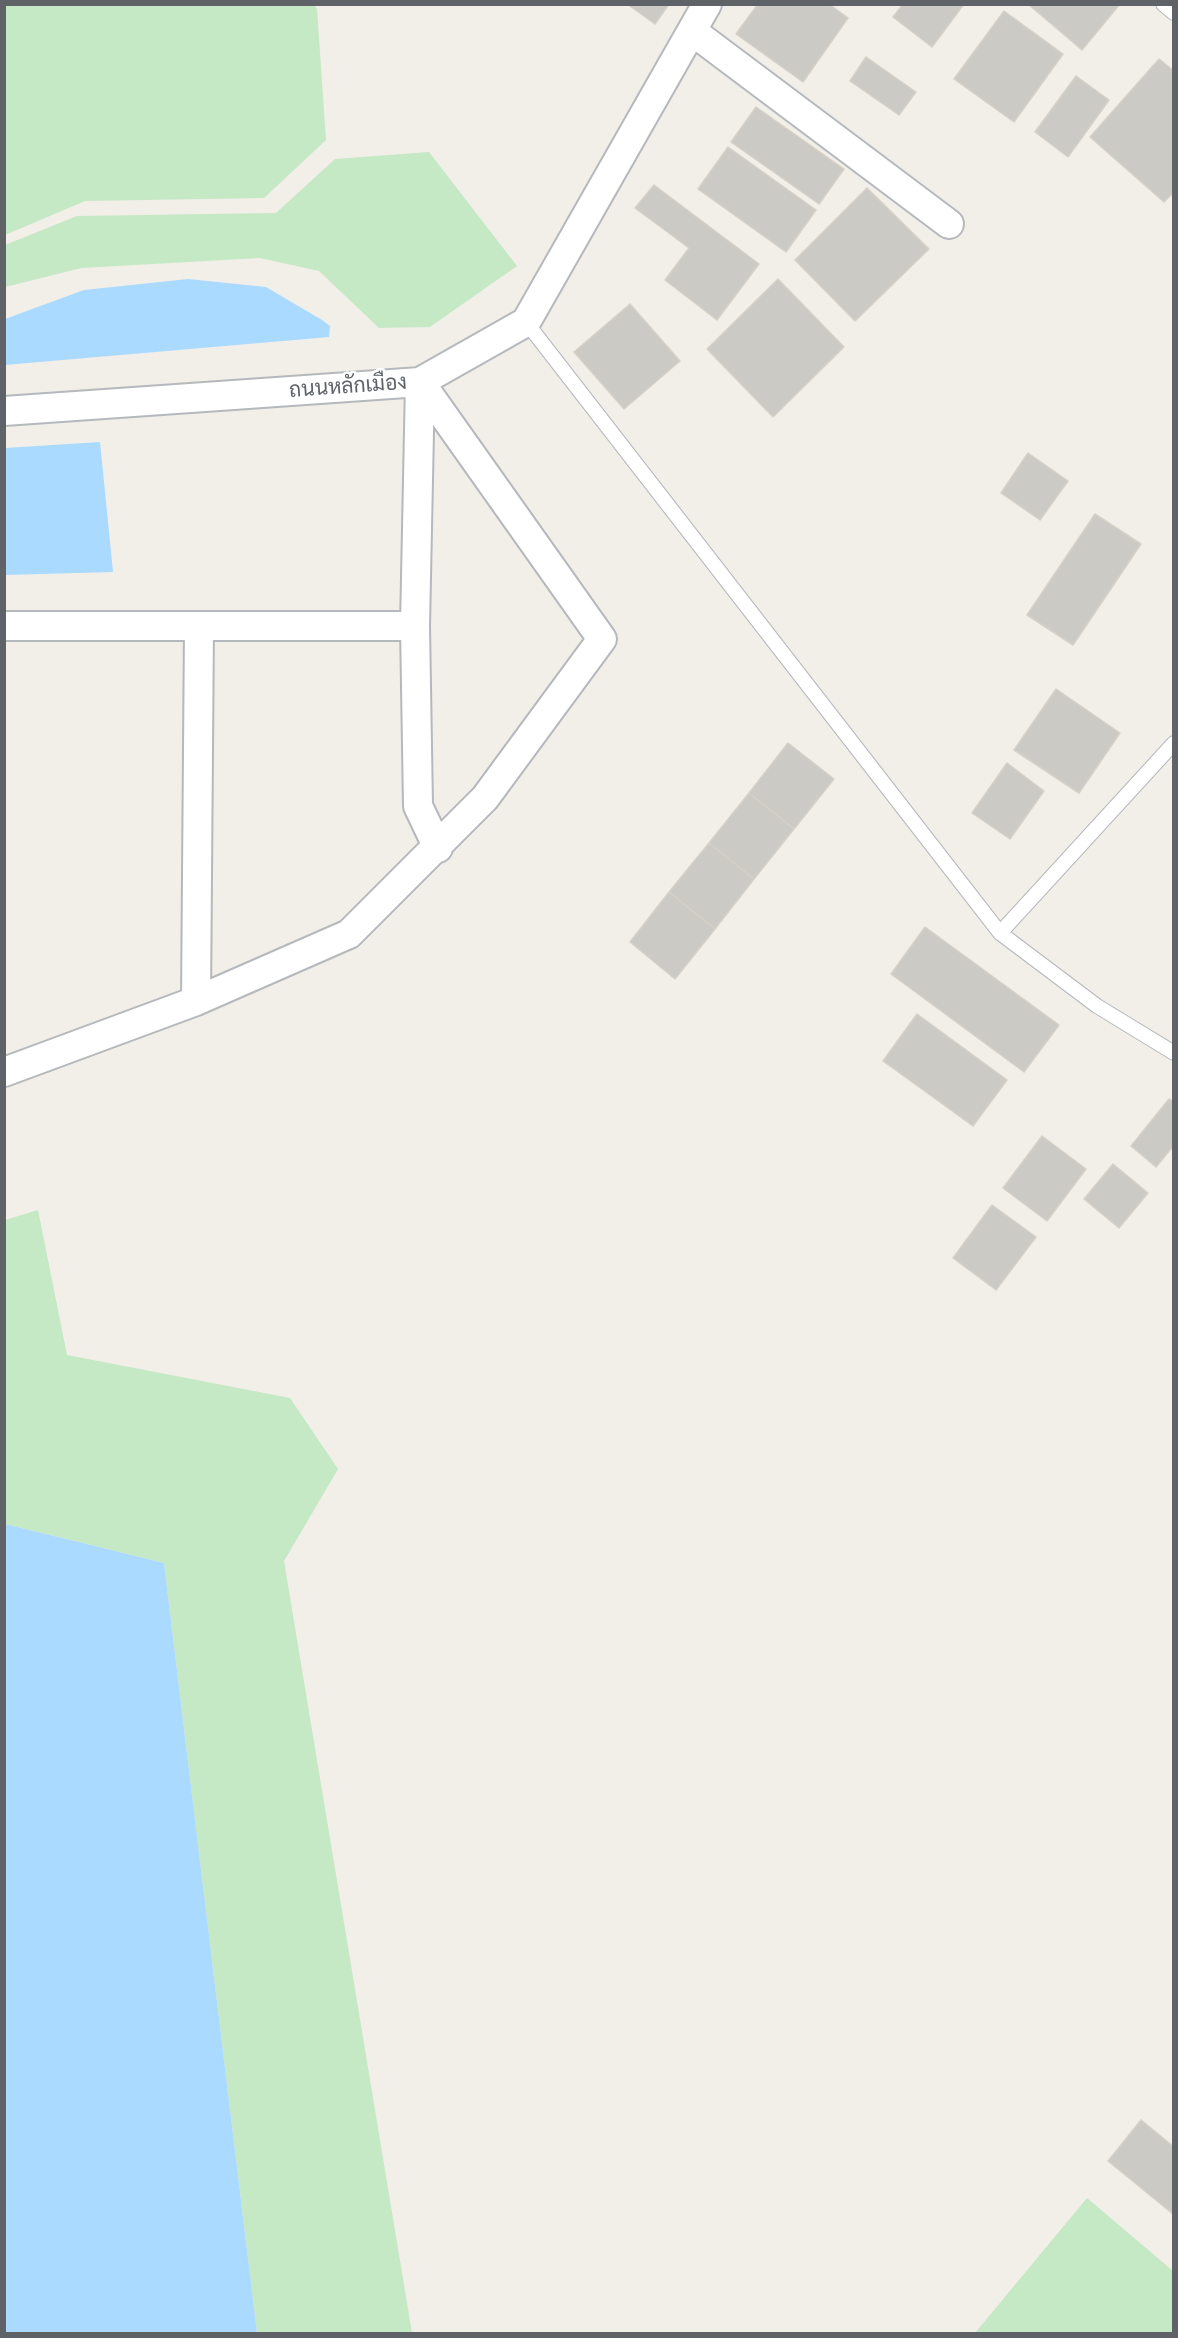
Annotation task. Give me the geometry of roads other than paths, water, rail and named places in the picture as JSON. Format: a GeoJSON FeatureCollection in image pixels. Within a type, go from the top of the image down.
{"type":"FeatureCollection","features":[{"type":"Feature","properties":{"kind":"street"},"geometry":{"type":"LineString","coordinates":[[526,322],[707,4]]}},
{"type":"Feature","properties":{"kind":"street"},"geometry":{"type":"LineString","coordinates":[[692,31],[949,224]]}},
{"type":"Feature","properties":{"kind":"street","name":"ถนนหลักเมือง"},"geometry":{"type":"LineString","coordinates":[[4,411],[420,382],[526,322]]}},
{"type":"Feature","properties":{"kind":"street"},"geometry":{"type":"LineString","coordinates":[[420,382],[415,626],[418,807],[438,848]]}},
{"type":"Feature","properties":{"kind":"street"},"geometry":{"type":"LineString","coordinates":[[4,1072],[196,1001],[349,934],[438,848],[485,798],[602,639],[420,382]]}},
{"type":"Feature","properties":{"kind":"street"},"geometry":{"type":"LineString","coordinates":[[4,626],[415,626]]}},
{"type":"Feature","properties":{"kind":"street"},"geometry":{"type":"LineString","coordinates":[[196,1001],[199,626]]}},
{"type":"Feature","properties":{"kind":"lane"},"geometry":{"type":"LineString","coordinates":[[1162,4],[1173,14]]}},
{"type":"Feature","properties":{"kind":"lane"},"geometry":{"type":"LineString","coordinates":[[526,322],[1000,933],[1097,1006],[1173,1053]]}},
{"type":"Feature","properties":{"kind":"lane"},"geometry":{"type":"LineString","coordinates":[[1000,933],[1173,742]]}},
{"type":"Feature","properties":{"kind":"water"},"geometry":{"type":"Polygon","coordinates":[[[188,279],[266,287],[330,326],[329,337],[5,365],[5,319],[84,290],[188,279]]]}},
{"type":"Feature","properties":{"kind":"water"},"geometry":{"type":"Polygon","coordinates":[[[100,442],[113,572],[5,575],[5,448],[100,442]]]}},
{"type":"Feature","properties":{"kind":"water"},"geometry":{"type":"Polygon","coordinates":[[[5,1524],[164,1563],[257,2333],[5,2333],[5,1524]]]}}]}
